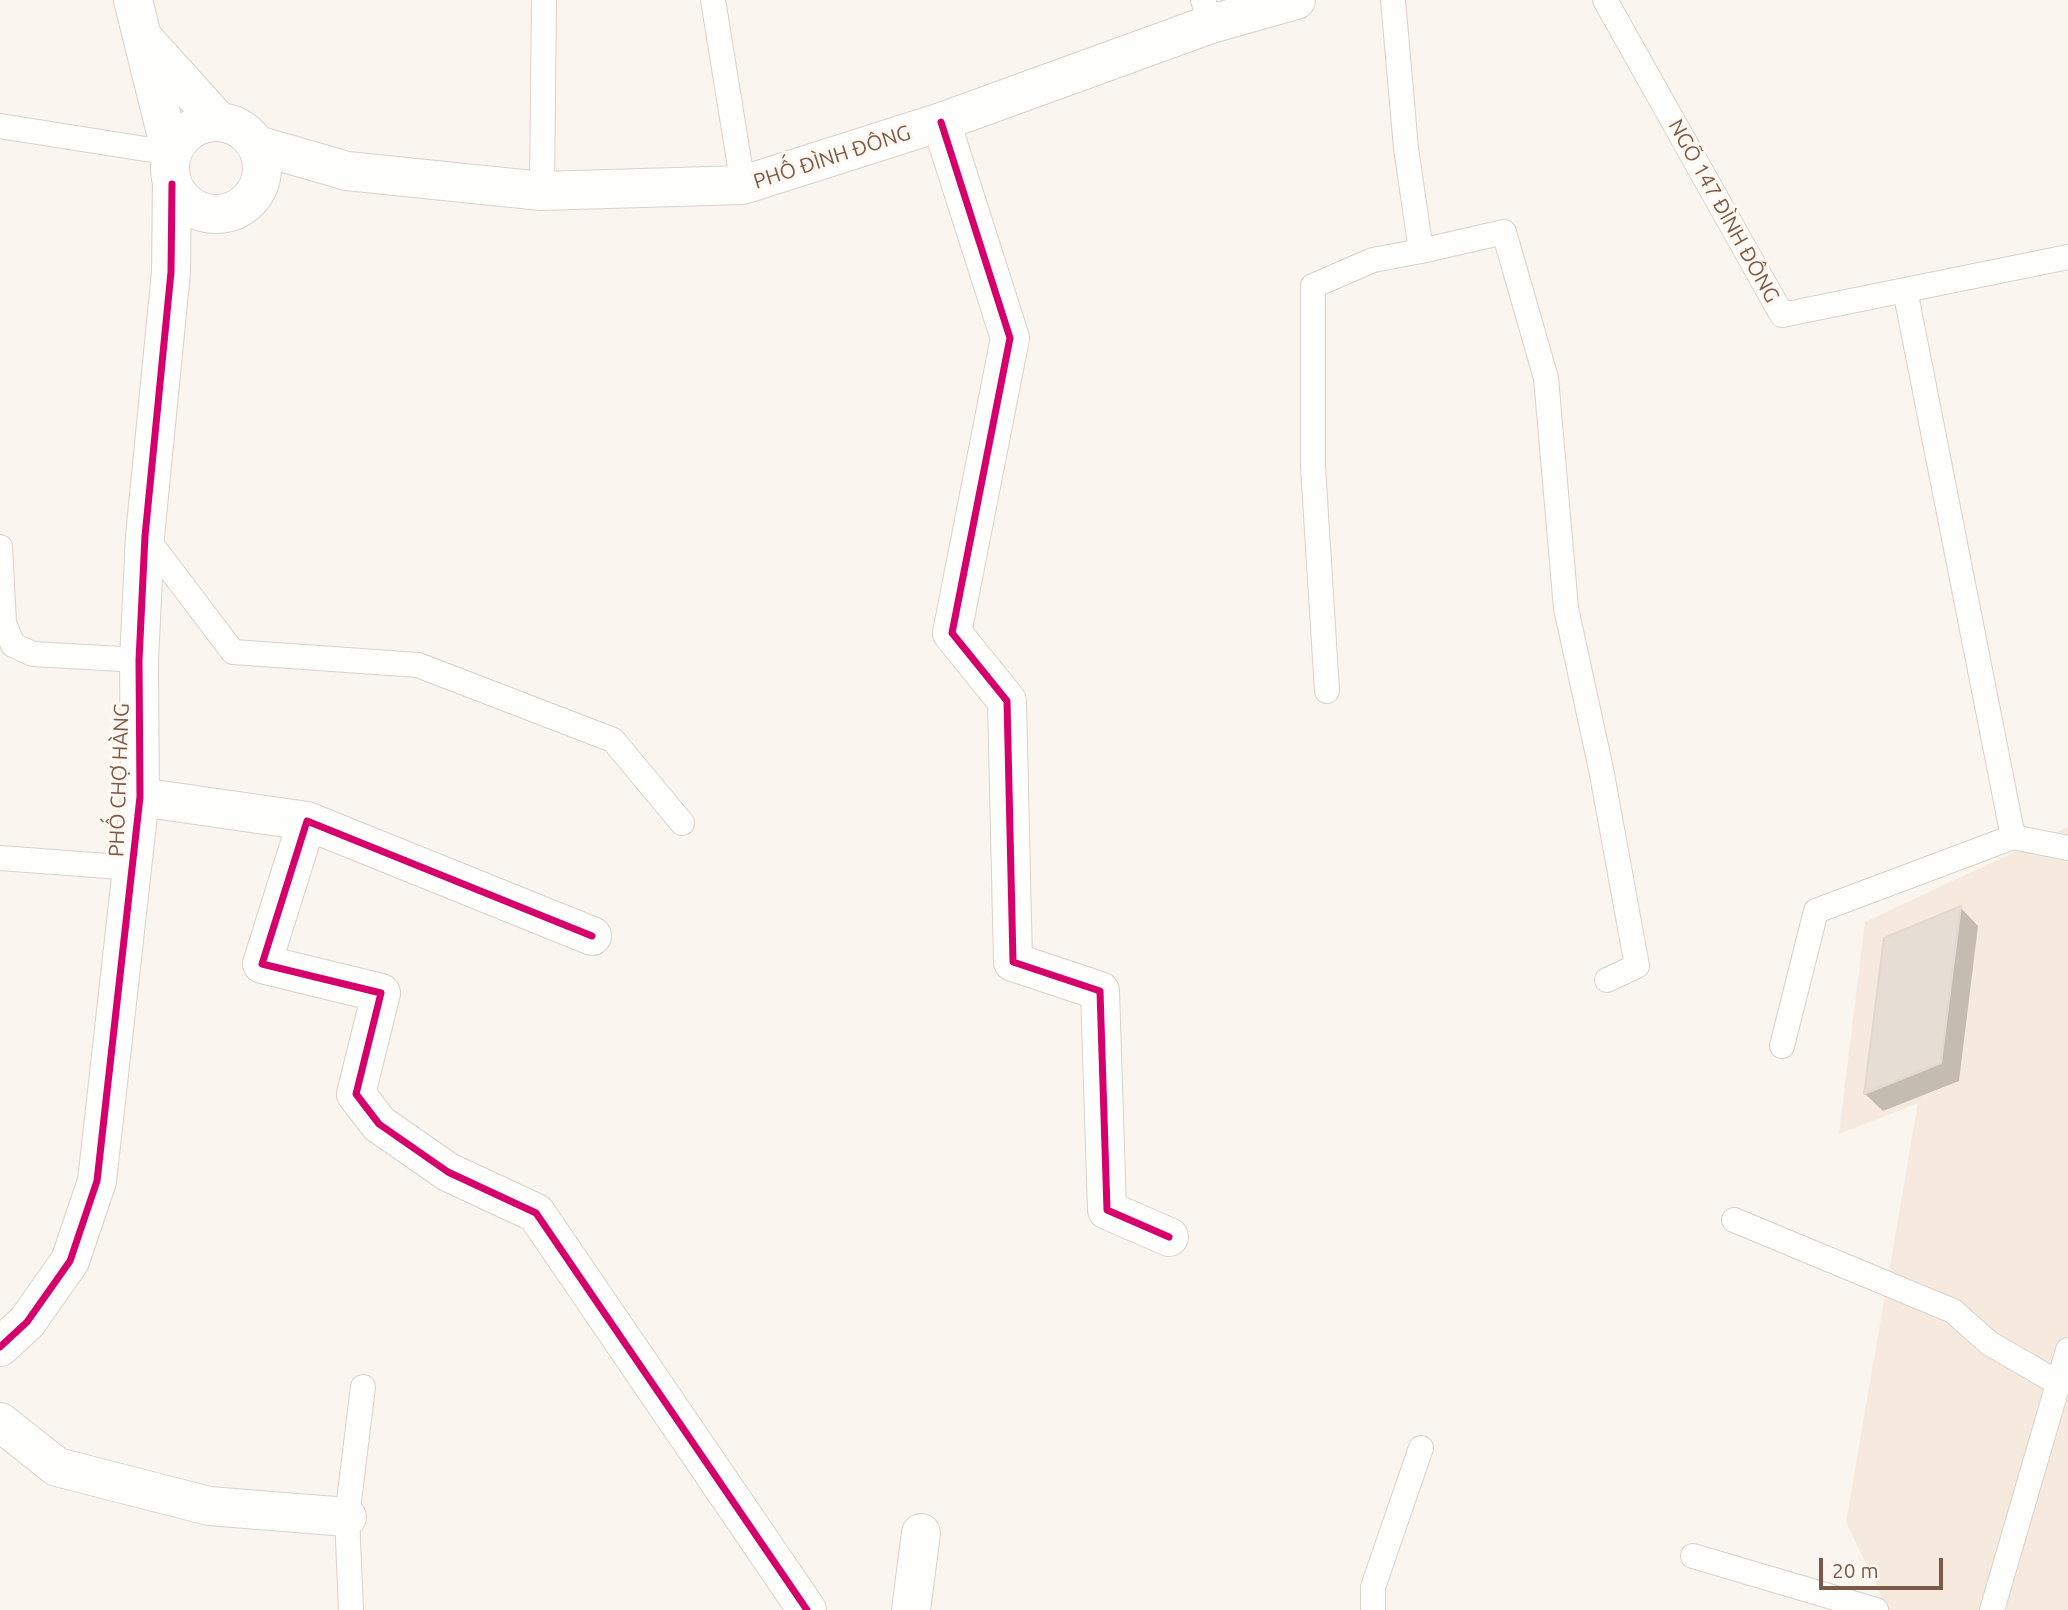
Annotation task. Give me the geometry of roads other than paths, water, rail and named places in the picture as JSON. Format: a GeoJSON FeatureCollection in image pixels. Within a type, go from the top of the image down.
{"type":"FeatureCollection","features":[{"type":"Feature","properties":{"kind":"street","name":"PHỐ ĐÌNH ĐÔNG"},"geometry":{"type":"LineString","coordinates":[[257,145],[347,170],[542,191],[743,185],[941,122],[1207,12],[1296,0]]}},
{"type":"Feature","properties":{"kind":"street"},"geometry":{"type":"LineString","coordinates":[[136,18],[219,122]]}},
{"type":"Feature","properties":{"kind":"street"},"geometry":{"type":"LineString","coordinates":[[136,18],[172,169],[191,208],[206,213],[236,210],[258,189],[262,159],[257,145],[234,125],[204,123],[190,129],[179,140],[172,169]]}},
{"type":"Feature","properties":{"kind":"street"},"geometry":{"type":"LineString","coordinates":[[941,122],[1010,338],[952,633],[1007,701],[1013,962],[1100,990],[1107,1210],[1169,1237]]}},
{"type":"Feature","properties":{"kind":"street","name":"PHỐ CHỢ HÀNG"},"geometry":{"type":"LineString","coordinates":[[0,1347],[27,1321],[70,1261],[97,1181],[140,797],[139,660],[145,536],[172,272],[172,169]]}},
{"type":"Feature","properties":{"kind":"street","name":"PHỐ ĐÌNH ĐÔNG"},"geometry":{"type":"LineString","coordinates":[[258,189],[347,170]]}},
{"type":"Feature","properties":{"kind":"street","name":"PHỐ CHỢ HÀNG"},"geometry":{"type":"LineString","coordinates":[[172,272],[206,213]]}},
{"type":"Feature","properties":{"kind":"street"},"geometry":{"type":"LineString","coordinates":[[140,797],[307,821],[592,936]]}},
{"type":"Feature","properties":{"kind":"street"},"geometry":{"type":"LineString","coordinates":[[307,821],[262,964],[381,993],[356,1094],[379,1124],[448,1172],[536,1213],[807,1610]]}},
{"type":"Feature","properties":{"kind":"street"},"geometry":{"type":"LineString","coordinates":[[0,1422],[57,1467],[209,1506],[347,1517]]}},
{"type":"Feature","properties":{"kind":"street"},"geometry":{"type":"LineString","coordinates":[[911,1610],[921,1533]]}},
{"type":"Feature","properties":{"kind":"lane"},"geometry":{"type":"LineString","coordinates":[[542,191],[544,0]]}},
{"type":"Feature","properties":{"kind":"lane"},"geometry":{"type":"LineString","coordinates":[[713,0],[743,185]]}},
{"type":"Feature","properties":{"kind":"lane"},"geometry":{"type":"LineString","coordinates":[[1393,0],[1406,148],[1421,251]]}},
{"type":"Feature","properties":{"kind":"lane","name":"NGÕ 147 ĐÌNH ĐÔNG"},"geometry":{"type":"LineString","coordinates":[[1605,0],[1782,314],[2068,257]]}},
{"type":"Feature","properties":{"kind":"lane"},"geometry":{"type":"LineString","coordinates":[[0,126],[172,169]]}},
{"type":"Feature","properties":{"kind":"lane"},"geometry":{"type":"LineString","coordinates":[[1327,691],[1313,467],[1314,286],[1373,260],[1504,232],[1546,378],[1566,608],[1601,769],[1637,966],[1607,980]]}},
{"type":"Feature","properties":{"kind":"lane"},"geometry":{"type":"LineString","coordinates":[[1905,290],[2013,837]]}},
{"type":"Feature","properties":{"kind":"lane"},"geometry":{"type":"LineString","coordinates":[[145,536],[233,652],[418,665],[613,740],[681,823]]}},
{"type":"Feature","properties":{"kind":"lane"},"geometry":{"type":"LineString","coordinates":[[0,547],[4,623],[13,645],[33,654],[139,660]]}},
{"type":"Feature","properties":{"kind":"lane"},"geometry":{"type":"LineString","coordinates":[[1782,1046],[1816,911],[2013,837],[2068,848]]}},
{"type":"Feature","properties":{"kind":"lane"},"geometry":{"type":"LineString","coordinates":[[0,858],[134,869]]}},
{"type":"Feature","properties":{"kind":"lane"},"geometry":{"type":"LineString","coordinates":[[1734,1220],[1953,1311],[1989,1343],[2058,1383]]}},
{"type":"Feature","properties":{"kind":"lane"},"geometry":{"type":"LineString","coordinates":[[1992,1610],[2068,1350]]}},
{"type":"Feature","properties":{"kind":"lane"},"geometry":{"type":"LineString","coordinates":[[351,1610],[347,1517],[363,1388]]}},
{"type":"Feature","properties":{"kind":"lane"},"geometry":{"type":"LineString","coordinates":[[1373,1610],[1373,1587],[1421,1448]]}},
{"type":"Feature","properties":{"kind":"lane"},"geometry":{"type":"LineString","coordinates":[[1693,1556],[1876,1610]]}}]}
